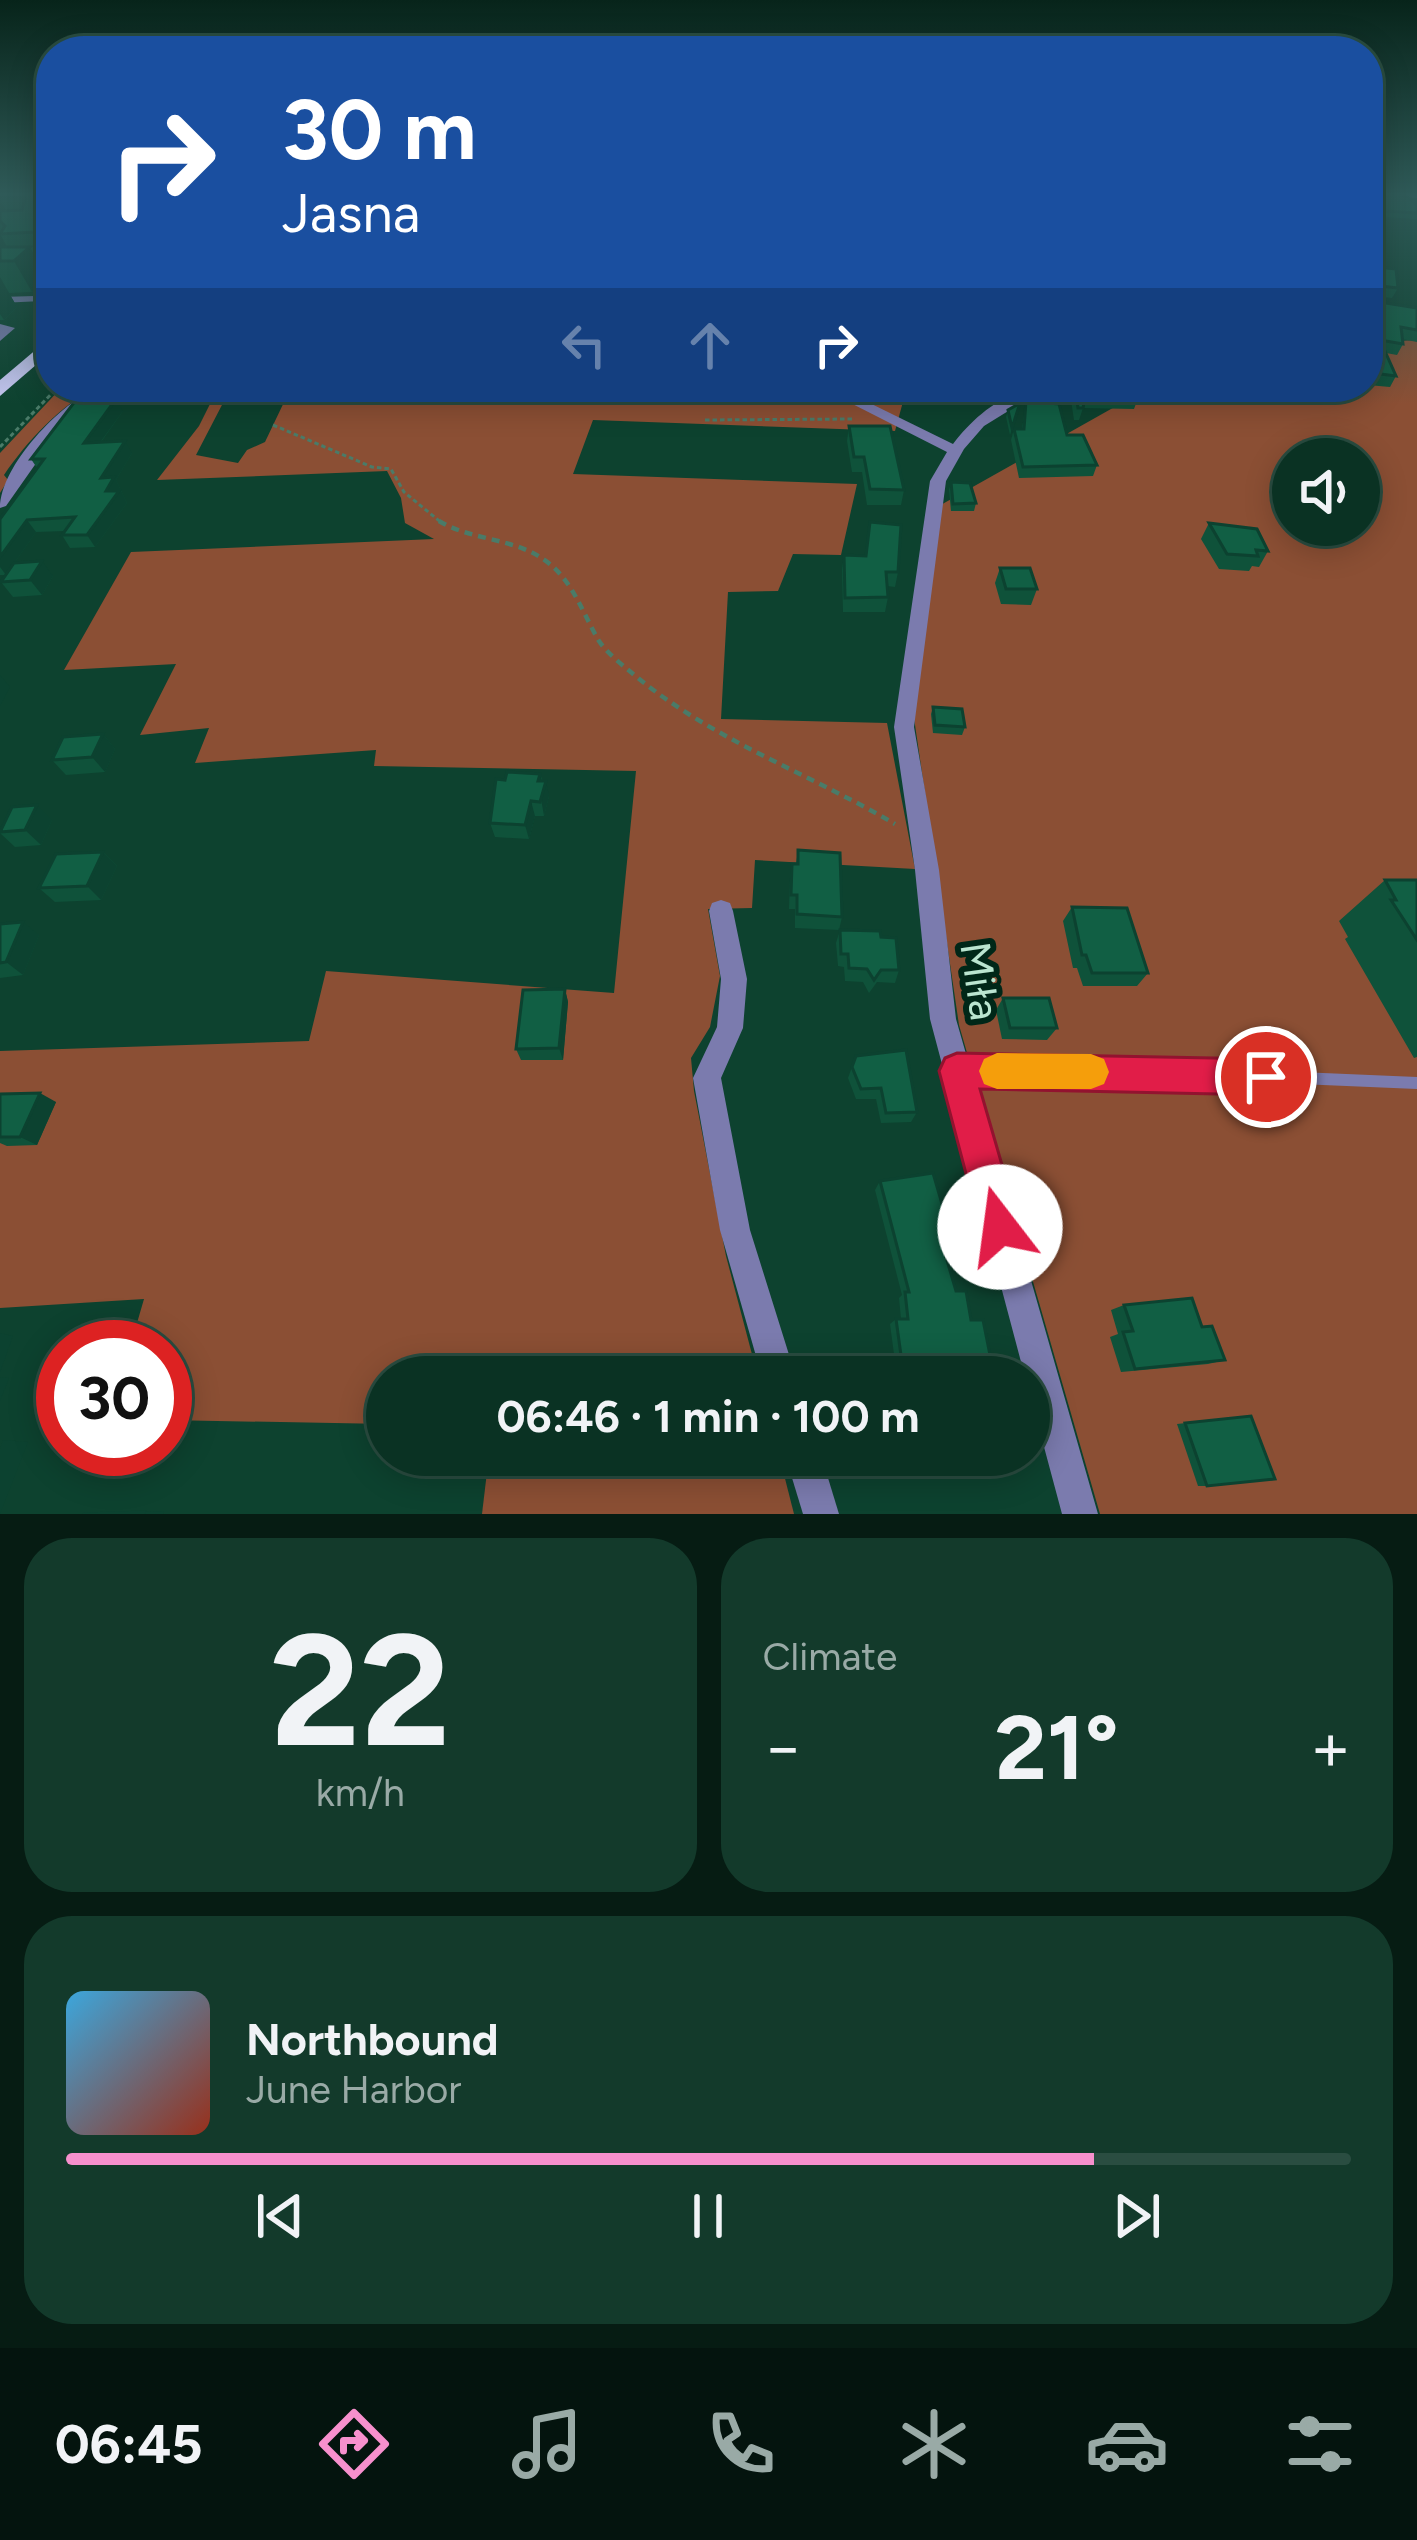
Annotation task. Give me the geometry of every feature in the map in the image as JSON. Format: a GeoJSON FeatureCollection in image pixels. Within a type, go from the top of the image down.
{"type":"FeatureCollection","features":[{"type":"Feature","properties":{"kind":"main road"},"geometry":{"type":"LineString","coordinates":[[0,390],[36,356]]}},
{"type":"Feature","properties":{"kind":"street"},"geometry":{"type":"LineString","coordinates":[[0,268],[36,269]]}},
{"type":"Feature","properties":{"kind":"street"},"geometry":{"type":"LineString","coordinates":[[0,300],[36,299]]}},
{"type":"Feature","properties":{"kind":"street"},"geometry":{"type":"LineString","coordinates":[[0,328],[9,328],[0,338]]}},
{"type":"Feature","properties":{"kind":"street"},"geometry":{"type":"LineString","coordinates":[[0,503],[50,429],[81,402]]}},
{"type":"Feature","properties":{"kind":"street"},"geometry":{"type":"LineString","coordinates":[[855,402],[954,450]]}},
{"type":"Feature","properties":{"kind":"street","name":"Miła"},"geometry":{"type":"LineString","coordinates":[[1010,402],[979,418],[938,481],[905,714],[943,1019],[1080,1514]]}},
{"type":"Feature","properties":{"kind":"street"},"geometry":{"type":"LineString","coordinates":[[721,911],[734,979],[730,1028],[707,1078],[735,1230],[773,1356]]}},
{"type":"Feature","properties":{"kind":"street"},"geometry":{"type":"LineString","coordinates":[[809,1476],[820,1514]]}},
{"type":"Feature","properties":{"kind":"lane"},"geometry":{"type":"LineString","coordinates":[[957,1071],[1154,1072],[1417,1083]]}},
{"type":"Feature","properties":{"kind":"path"},"geometry":{"type":"LineString","coordinates":[[0,447],[44,402]]}},
{"type":"Feature","properties":{"kind":"path"},"geometry":{"type":"LineString","coordinates":[[705,420],[890,420]]}},
{"type":"Feature","properties":{"kind":"path"},"geometry":{"type":"LineString","coordinates":[[273,425],[372,467],[391,469],[404,492],[444,525],[504,542],[553,566],[602,646],[635,676],[724,737],[827,784],[922,843]]}},
{"type":"Feature","properties":{"kind":"shaded area"},"geometry":{"type":"Polygon","coordinates":[[[1417,340],[1417,1514],[1100,1514],[959,1025],[914,718],[930,511],[1123,402],[1383,402],[1383,342],[1417,340]]]}},
{"type":"Feature","properties":{"kind":"shaded area"},"geometry":{"type":"Polygon","coordinates":[[[48,402],[73,402],[34,437],[4,475],[8,480],[0,493],[0,453],[48,402]]]}},
{"type":"Feature","properties":{"kind":"shaded area"},"geometry":{"type":"Polygon","coordinates":[[[211,402],[223,403],[196,455],[238,463],[247,450],[265,442],[284,402],[903,402],[895,431],[593,420],[573,474],[857,484],[841,555],[793,554],[778,591],[728,592],[721,719],[887,723],[915,869],[755,860],[752,908],[708,909],[720,976],[710,1027],[691,1058],[694,1091],[726,1256],[752,1356],[366,1356],[366,1424],[192,1420],[192,1320],[138,1320],[144,1299],[0,1308],[0,1051],[309,1041],[326,971],[614,993],[636,771],[374,766],[376,750],[195,763],[209,728],[140,735],[176,664],[64,670],[131,552],[434,539],[405,523],[401,498],[387,471],[157,480],[199,426],[211,402]]]}},
{"type":"Feature","properties":{"kind":"shaded area"},"geometry":{"type":"Polygon","coordinates":[[[487,1476],[784,1476],[794,1514],[482,1514],[487,1476]]]}},
{"type":"Feature","properties":{"kind":"building"},"geometry":{"type":"Polygon","coordinates":[[[1383,268],[1396,269],[1398,288],[1383,286],[1383,268]]]}},
{"type":"Feature","properties":{"kind":"building"},"geometry":{"type":"Polygon","coordinates":[[[1383,303],[1417,308],[1417,330],[1401,327],[1403,344],[1383,341],[1383,303]]]}},
{"type":"Feature","properties":{"kind":"building"},"geometry":{"type":"Polygon","coordinates":[[[1383,347],[1396,376],[1383,374],[1383,347]]]}},
{"type":"Feature","properties":{"kind":"building"},"geometry":{"type":"Polygon","coordinates":[[[74,402],[114,402],[84,443],[125,441],[101,478],[114,477],[106,491],[119,491],[87,535],[62,535],[75,517],[27,520],[0,557],[0,519],[44,459],[31,459],[74,402]]]}},
{"type":"Feature","properties":{"kind":"building"},"geometry":{"type":"Polygon","coordinates":[[[1026,402],[1059,404],[1067,435],[1083,435],[1097,465],[1023,467],[1014,429],[1024,429],[1026,402]]]}},
{"type":"Feature","properties":{"kind":"building"},"geometry":{"type":"Polygon","coordinates":[[[1020,403],[1012,428],[1008,410],[1020,403]]]}},
{"type":"Feature","properties":{"kind":"building"},"geometry":{"type":"Polygon","coordinates":[[[849,426],[890,426],[904,490],[870,489],[864,457],[854,457],[849,426]]]}},
{"type":"Feature","properties":{"kind":"building"},"geometry":{"type":"Polygon","coordinates":[[[951,482],[970,483],[976,503],[953,504],[951,482]]]}},
{"type":"Feature","properties":{"kind":"building"},"geometry":{"type":"Polygon","coordinates":[[[870,522],[901,525],[898,572],[886,572],[888,597],[845,598],[844,555],[866,556],[870,522]]]}},
{"type":"Feature","properties":{"kind":"building"},"geometry":{"type":"Polygon","coordinates":[[[1209,523],[1257,529],[1268,551],[1256,550],[1258,556],[1227,554],[1209,523]]]}},
{"type":"Feature","properties":{"kind":"building"},"geometry":{"type":"Polygon","coordinates":[[[42,561],[30,580],[1,582],[14,563],[42,561]]]}},
{"type":"Feature","properties":{"kind":"building"},"geometry":{"type":"Polygon","coordinates":[[[1000,568],[1030,568],[1037,589],[1006,589],[1000,568]]]}},
{"type":"Feature","properties":{"kind":"building"},"geometry":{"type":"Polygon","coordinates":[[[933,707],[962,709],[965,727],[935,725],[933,707]]]}},
{"type":"Feature","properties":{"kind":"building"},"geometry":{"type":"Polygon","coordinates":[[[103,734],[92,757],[52,760],[63,737],[103,734]]]}},
{"type":"Feature","properties":{"kind":"building"},"geometry":{"type":"Polygon","coordinates":[[[507,772],[540,774],[538,781],[546,781],[540,802],[531,801],[525,825],[490,823],[496,779],[505,780],[507,772]]]}},
{"type":"Feature","properties":{"kind":"building"},"geometry":{"type":"Polygon","coordinates":[[[37,805],[25,830],[0,832],[12,807],[37,805]]]}},
{"type":"Feature","properties":{"kind":"building"},"geometry":{"type":"Polygon","coordinates":[[[798,850],[840,853],[842,917],[797,914],[797,895],[791,895],[792,864],[798,864],[798,850]]]}},
{"type":"Feature","properties":{"kind":"building"},"geometry":{"type":"Polygon","coordinates":[[[103,852],[87,886],[39,888],[56,854],[103,852]]]}},
{"type":"Feature","properties":{"kind":"building"},"geometry":{"type":"Polygon","coordinates":[[[1385,880],[1417,880],[1417,940],[1391,900],[1396,900],[1385,880]]]}},
{"type":"Feature","properties":{"kind":"building"},"geometry":{"type":"Polygon","coordinates":[[[1072,907],[1127,908],[1148,973],[1092,973],[1082,955],[1072,907]]]}},
{"type":"Feature","properties":{"kind":"building"},"geometry":{"type":"Polygon","coordinates":[[[23,922],[6,962],[0,963],[0,924],[23,922]]]}},
{"type":"Feature","properties":{"kind":"building"},"geometry":{"type":"Polygon","coordinates":[[[840,930],[880,931],[881,937],[896,938],[899,970],[881,970],[874,980],[867,969],[849,968],[848,954],[841,954],[840,930]]]}},
{"type":"Feature","properties":{"kind":"building"},"geometry":{"type":"Polygon","coordinates":[[[565,989],[559,1048],[516,1049],[523,990],[565,989]]]}},
{"type":"Feature","properties":{"kind":"building"},"geometry":{"type":"Polygon","coordinates":[[[1003,998],[1049,998],[1057,1028],[1010,1028],[1003,998]]]}},
{"type":"Feature","properties":{"kind":"building"},"geometry":{"type":"Polygon","coordinates":[[[906,1050],[917,1112],[886,1113],[881,1088],[861,1089],[852,1067],[856,1056],[906,1050]]]}},
{"type":"Feature","properties":{"kind":"building"},"geometry":{"type":"Polygon","coordinates":[[[40,1093],[20,1137],[0,1137],[0,1094],[40,1093]]]}},
{"type":"Feature","properties":{"kind":"building"},"geometry":{"type":"Polygon","coordinates":[[[933,1173],[952,1238],[941,1240],[956,1291],[966,1291],[971,1320],[983,1320],[990,1355],[901,1356],[896,1319],[908,1319],[905,1292],[909,1292],[880,1181],[933,1173]]]}},
{"type":"Feature","properties":{"kind":"building"},"geometry":{"type":"Polygon","coordinates":[[[1192,1298],[1202,1327],[1212,1326],[1225,1360],[1135,1369],[1123,1332],[1133,1331],[1124,1305],[1192,1298]]]}},
{"type":"Feature","properties":{"kind":"building"},"geometry":{"type":"Polygon","coordinates":[[[1251,1416],[1275,1479],[1207,1486],[1185,1423],[1251,1416]]]}},
{"type":"Feature","properties":{"kind":"slow traffic"},"geometry":{"type":"LineString","coordinates":[[997,1071],[1091,1072]]}},
{"type":"Feature","properties":{"kind":"route"},"geometry":{"type":"LineString","coordinates":[[1000,1227],[957,1071],[1266,1077]]}}]}
